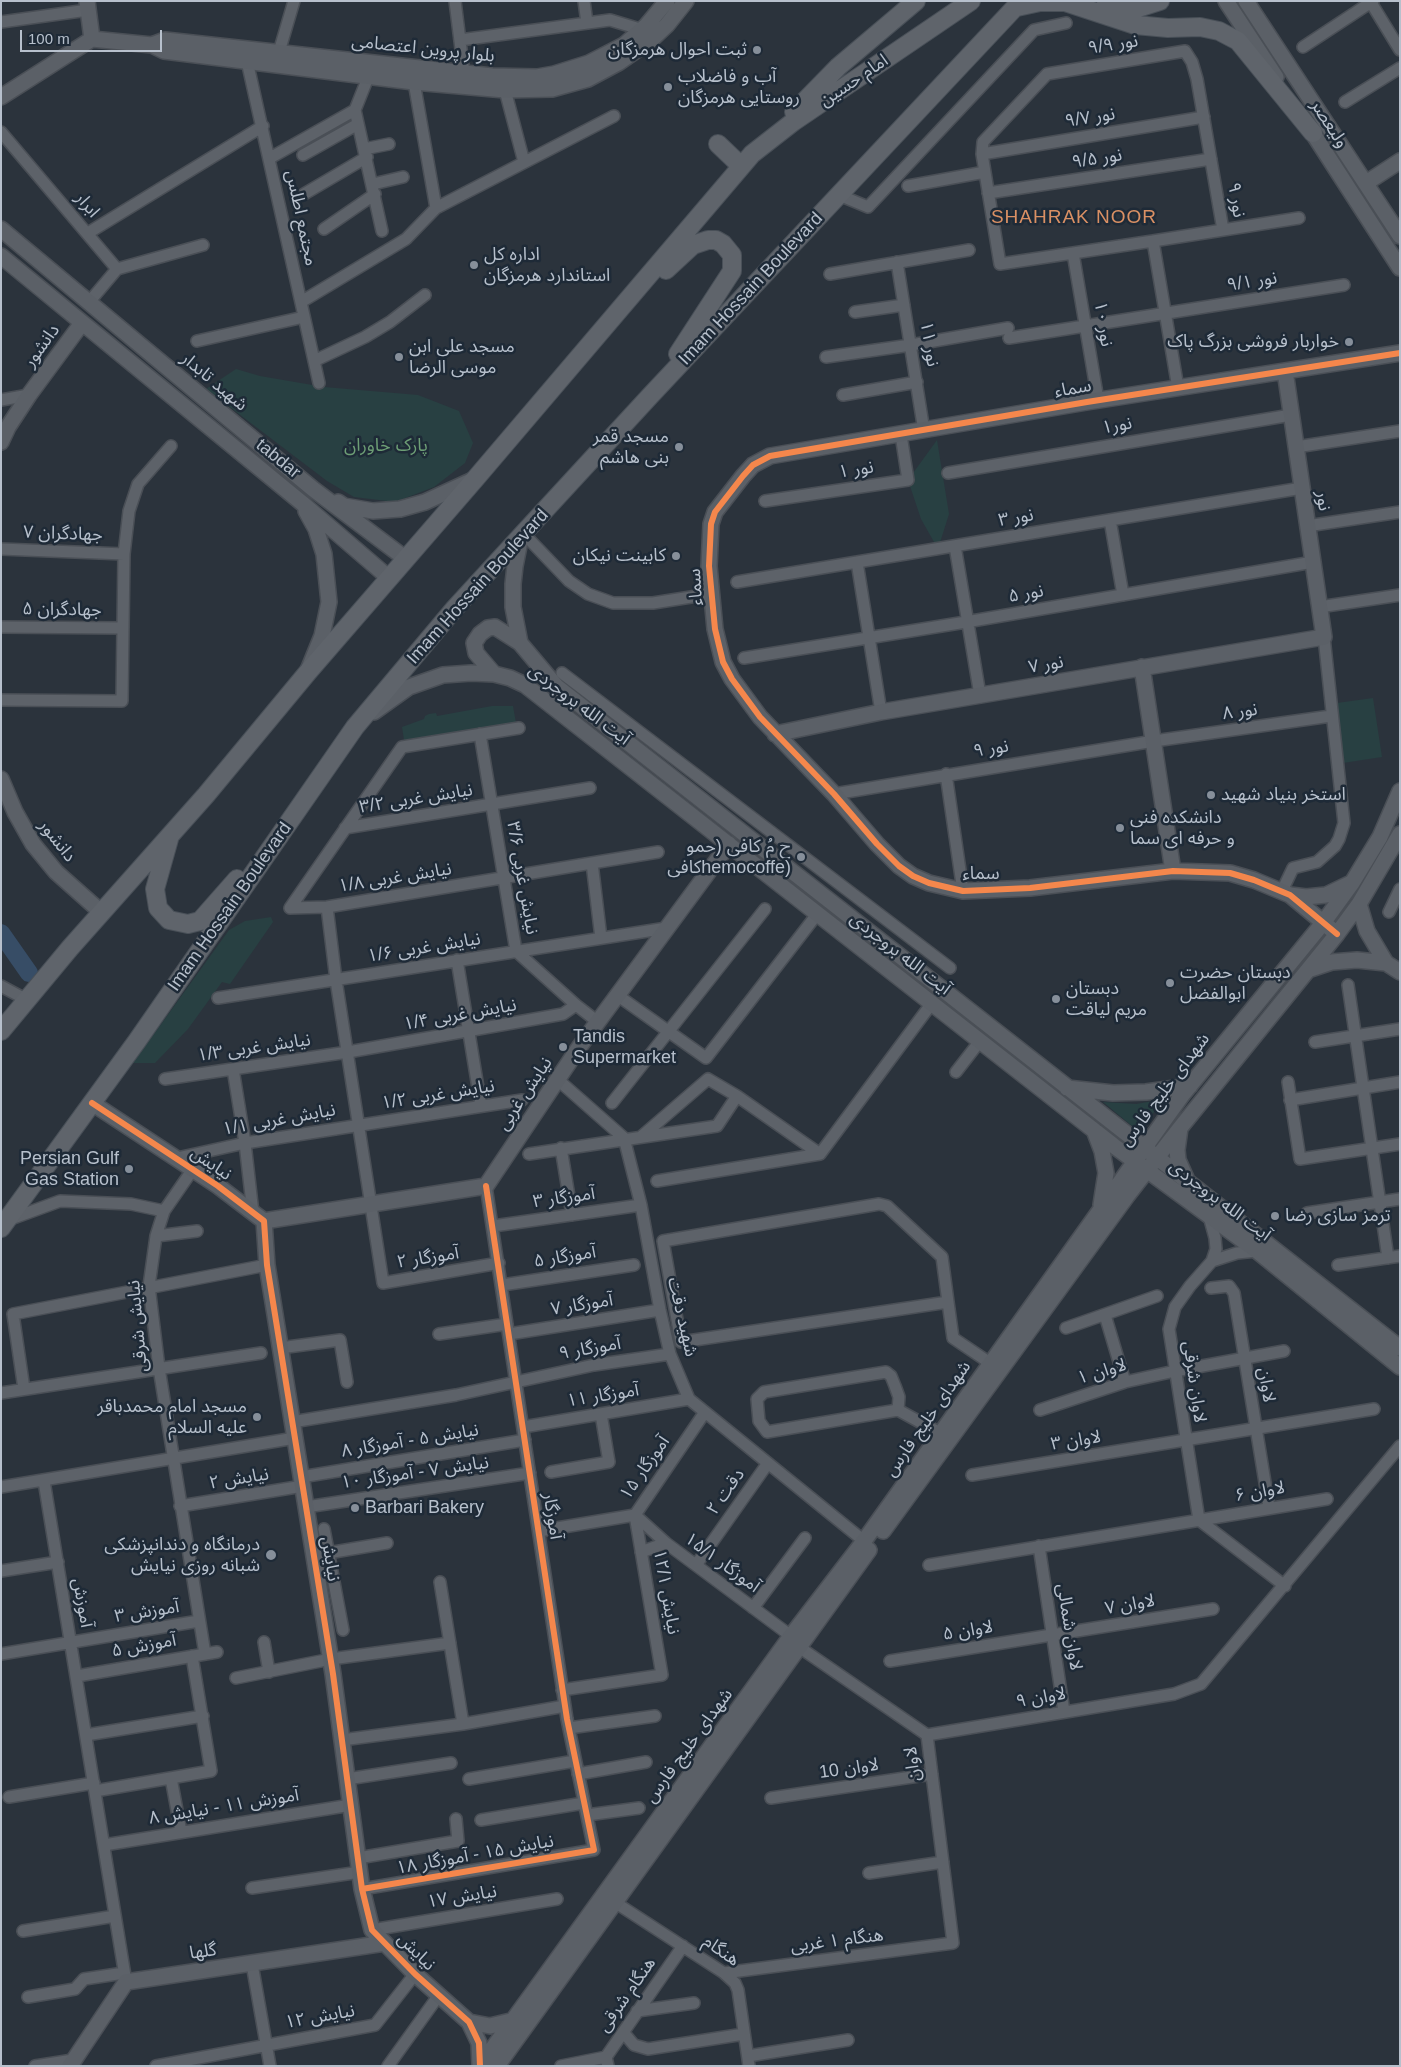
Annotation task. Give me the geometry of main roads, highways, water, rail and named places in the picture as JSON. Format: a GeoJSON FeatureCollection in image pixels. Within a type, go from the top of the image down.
{"type":"FeatureCollection","features":[{"type":"Feature","properties":{"kind":"main road","name":"بلوار پروین اعتصامی"},"geometry":{"type":"LineString","coordinates":[[152,45],[165,40],[520,78],[554,74],[590,63],[624,45],[643,30],[667,1]]}},
{"type":"Feature","properties":{"kind":"main road","name":"بلوار پروین اعتصامی"},"geometry":{"type":"LineString","coordinates":[[152,45],[164,51],[414,82],[505,90],[552,89],[588,79],[605,71],[651,40],[667,25],[686,1]]}},
{"type":"Feature","properties":{"kind":"main road"},"geometry":{"type":"LineString","coordinates":[[766,141],[838,67],[916,1]]}},
{"type":"Feature","properties":{"kind":"main road","name":"امام حسین"},"geometry":{"type":"LineString","coordinates":[[741,166],[766,141],[971,1]]}},
{"type":"Feature","properties":{"kind":"main road"},"geometry":{"type":"LineString","coordinates":[[1106,1],[1114,6],[1135,9],[1160,1]]}},
{"type":"Feature","properties":{"kind":"main road","name":"ولیعصر"},"geometry":{"type":"LineString","coordinates":[[1226,1],[1400,268]]}},
{"type":"Feature","properties":{"kind":"main road","name":"ولیعصر"},"geometry":{"type":"LineString","coordinates":[[1246,1],[1400,236]]}},
{"type":"Feature","properties":{"kind":"main road"},"geometry":{"type":"LineString","coordinates":[[1019,4],[1065,2],[1135,25],[1168,28],[1200,27],[1219,31],[1238,41],[1313,133]]}},
{"type":"Feature","properties":{"kind":"main road","name":"Imam Hossain Boulevard"},"geometry":{"type":"LineString","coordinates":[[4,1224],[92,1103],[355,727],[456,608],[522,535],[650,396],[1019,4]]}},
{"type":"Feature","properties":{"kind":"main road"},"geometry":{"type":"LineString","coordinates":[[87,6],[92,40]]}},
{"type":"Feature","properties":{"kind":"main road"},"geometry":{"type":"LineString","coordinates":[[1,98],[92,40],[152,45]]}},
{"type":"Feature","properties":{"kind":"main road"},"geometry":{"type":"LineString","coordinates":[[1,1031],[102,912],[206,795],[308,672],[633,295],[741,166],[718,144]]}},
{"type":"Feature","properties":{"kind":"main road"},"geometry":{"type":"LineString","coordinates":[[1366,183],[1400,160]]}},
{"type":"Feature","properties":{"kind":"main road","name":"شهید تابدار"},"geometry":{"type":"LineString","coordinates":[[1,229],[90,301],[313,489],[406,559]]}},
{"type":"Feature","properties":{"kind":"main road"},"geometry":{"type":"LineString","coordinates":[[633,295],[649,284],[693,245],[702,241],[716,240],[728,248],[732,255],[732,271],[728,279],[650,396]]}},
{"type":"Feature","properties":{"kind":"main road","name":"tabdar"},"geometry":{"type":"LineString","coordinates":[[1,256],[302,503],[389,578]]}},
{"type":"Feature","properties":{"kind":"main road","name":"دانشور"},"geometry":{"type":"LineString","coordinates":[[1,442],[8,427],[29,395],[82,323]]}},
{"type":"Feature","properties":{"kind":"main road","name":"سماء"},"geometry":{"type":"LineString","coordinates":[[1337,934],[1286,893],[1230,873],[1173,871],[1030,888],[962,891],[929,883],[899,866],[744,699],[723,662],[710,594],[711,524],[715,512],[727,494],[753,465],[770,456],[1098,400],[1400,353]]}},
{"type":"Feature","properties":{"kind":"main road","name":"نور"},"geometry":{"type":"LineString","coordinates":[[1285,371],[1324,637]]}},
{"type":"Feature","properties":{"kind":"main road"},"geometry":{"type":"LineString","coordinates":[[197,417],[208,402]]}},
{"type":"Feature","properties":{"kind":"main road"},"geometry":{"type":"LineString","coordinates":[[313,489],[344,506],[373,511],[391,510],[425,502],[476,478]]}},
{"type":"Feature","properties":{"kind":"main road"},"geometry":{"type":"LineString","coordinates":[[302,503],[320,542],[329,585],[327,618],[308,672]]}},
{"type":"Feature","properties":{"kind":"main road","name":"آیت الله بروجردی"},"geometry":{"type":"LineString","coordinates":[[522,535],[513,584],[513,607],[520,643],[557,687],[1066,1088],[1187,1179],[1400,1348]]}},
{"type":"Feature","properties":{"kind":"main road"},"geometry":{"type":"LineString","coordinates":[[364,557],[372,555],[380,546],[378,538]]}},
{"type":"Feature","properties":{"kind":"main road"},"geometry":{"type":"LineString","coordinates":[[494,674],[476,653],[474,643],[480,634],[488,628],[496,627],[520,643]]}},
{"type":"Feature","properties":{"kind":"main road","name":"نور ۷"},"geometry":{"type":"LineString","coordinates":[[775,734],[880,712],[1324,637]]}},
{"type":"Feature","properties":{"kind":"main road"},"geometry":{"type":"LineString","coordinates":[[1142,667],[1173,871]]}},
{"type":"Feature","properties":{"kind":"main road","name":"آیت الله بروجردی"},"geometry":{"type":"LineString","coordinates":[[355,727],[396,694],[420,682],[451,674],[494,674],[510,678],[525,685],[1134,1161],[1256,1251],[1400,1367]]}},
{"type":"Feature","properties":{"kind":"main road","name":"دانشور"},"geometry":{"type":"LineString","coordinates":[[1,779],[15,812],[33,844],[56,872],[102,912]]}},
{"type":"Feature","properties":{"kind":"main road","name":"شهدای خلیج فارس"},"geometry":{"type":"LineString","coordinates":[[795,1642],[864,1541],[926,1463],[940,1433],[1144,1147],[1190,1086],[1324,923],[1352,883],[1380,837],[1400,791]]}},
{"type":"Feature","properties":{"kind":"main road"},"geometry":{"type":"LineString","coordinates":[[170,836],[155,889],[156,902],[161,913],[169,920],[180,924],[194,924],[204,917],[301,805]]}},
{"type":"Feature","properties":{"kind":"main road","name":"شهدای خلیج فارس"},"geometry":{"type":"LineString","coordinates":[[497,2066],[616,1903],[693,1783],[926,1463],[1157,1157],[1337,934],[1359,904],[1400,834]]}},
{"type":"Feature","properties":{"kind":"main road","name":"نیایش غربی"},"geometry":{"type":"LineString","coordinates":[[258,1217],[486,1186],[557,1079],[729,844]]}},
{"type":"Feature","properties":{"kind":"main road"},"geometry":{"type":"LineString","coordinates":[[1286,893],[1306,897],[1326,895],[1352,883]]}},
{"type":"Feature","properties":{"kind":"main road"},"geometry":{"type":"LineString","coordinates":[[1359,904],[1367,931],[1386,963],[1400,972]]}},
{"type":"Feature","properties":{"kind":"main road"},"geometry":{"type":"LineString","coordinates":[[1308,970],[1332,962],[1357,960],[1386,963]]}},
{"type":"Feature","properties":{"kind":"main road"},"geometry":{"type":"LineString","coordinates":[[1066,1088],[1113,1093],[1146,1092],[1190,1086]]}},
{"type":"Feature","properties":{"kind":"main road","name":"نیایش"},"geometry":{"type":"LineString","coordinates":[[92,1103],[177,1158],[258,1217],[306,1507],[321,1554],[331,1659],[362,1889],[372,1930],[415,1974],[469,2022],[479,2043],[480,2066]]}},
{"type":"Feature","properties":{"kind":"main road"},"geometry":{"type":"LineString","coordinates":[[1180,1128],[1177,1150],[1178,1160],[1187,1179]]}},
{"type":"Feature","properties":{"kind":"main road"},"geometry":{"type":"LineString","coordinates":[[1093,1129],[1102,1150],[1106,1173],[1100,1208]]}},
{"type":"Feature","properties":{"kind":"main road"},"geometry":{"type":"LineString","coordinates":[[1110,1142],[1118,1136],[1120,1129]]}},
{"type":"Feature","properties":{"kind":"main road"},"geometry":{"type":"LineString","coordinates":[[1127,1196],[1147,1188],[1156,1187],[1179,1194]]}},
{"type":"Feature","properties":{"kind":"main road","name":"شهدای خلیج فارس"},"geometry":{"type":"LineString","coordinates":[[480,2066],[680,1802]]}},
{"type":"Feature","properties":{"kind":"main road","name":"گلها"},"geometry":{"type":"LineString","coordinates":[[72,2063],[125,1978],[252,1964],[385,1943]]}},
{"type":"Feature","properties":{"kind":"main road"},"geometry":{"type":"LineString","coordinates":[[469,2022],[490,2026],[515,2020]]}},
{"type":"Feature","properties":{"kind":"waterway"},"geometry":{"type":"LineString","coordinates":[[1,933],[29,973]]}},
{"type":"Feature","properties":{"kind":"place","name":"ثبت احوال هرمزگان"},"geometry":{"type":"Point","coordinates":[757,50]}},
{"type":"Feature","properties":{"kind":"place","name":"آب و فاضلاب روستایی هرمزگان"},"geometry":{"type":"Point","coordinates":[668,87]}},
{"type":"Feature","properties":{"kind":"place","name":"اداره کل استاندارد هرمزگان"},"geometry":{"type":"Point","coordinates":[474,265]}},
{"type":"Feature","properties":{"kind":"place","name":"خواربار فروشی بزرگ پاک"},"geometry":{"type":"Point","coordinates":[1349,342]}},
{"type":"Feature","properties":{"kind":"place","name":"مسجد علی ابن موسی الرضا"},"geometry":{"type":"Point","coordinates":[399,357]}},
{"type":"Feature","properties":{"kind":"place","name":"مسجد قمر بنی هاشم"},"geometry":{"type":"Point","coordinates":[679,447]}},
{"type":"Feature","properties":{"kind":"place","name":"کابینت نیکان"},"geometry":{"type":"Point","coordinates":[676,556]}},
{"type":"Feature","properties":{"kind":"place","name":"استخر بنیاد شهید"},"geometry":{"type":"Point","coordinates":[1211,795]}},
{"type":"Feature","properties":{"kind":"place","name":"دانشکده فنی و حرفه ای سما"},"geometry":{"type":"Point","coordinates":[1120,828]}},
{"type":"Feature","properties":{"kind":"place","name":"حِ مُ کافی (حمو کافیhemocoffe)"},"geometry":{"type":"Point","coordinates":[801,857]}},
{"type":"Feature","properties":{"kind":"place","name":"دبستان حضرت ابوالفضل"},"geometry":{"type":"Point","coordinates":[1170,983]}},
{"type":"Feature","properties":{"kind":"place","name":"دبستان مریم لیاقت"},"geometry":{"type":"Point","coordinates":[1056,999]}},
{"type":"Feature","properties":{"kind":"place","name":"Tandis Supermarket"},"geometry":{"type":"Point","coordinates":[563,1047]}},
{"type":"Feature","properties":{"kind":"place","name":"Persian Gulf Gas Station"},"geometry":{"type":"Point","coordinates":[129,1169]}},
{"type":"Feature","properties":{"kind":"place","name":"ترمز سازی رضا"},"geometry":{"type":"Point","coordinates":[1275,1216]}},
{"type":"Feature","properties":{"kind":"place","name":"مسجد امام محمدباقر علیه السلام"},"geometry":{"type":"Point","coordinates":[257,1417]}},
{"type":"Feature","properties":{"kind":"place","name":"Barbari Bakery"},"geometry":{"type":"Point","coordinates":[355,1508]}},
{"type":"Feature","properties":{"kind":"place","name":"درمانگاه و دندانپزشکی شبانه روزی نیایش"},"geometry":{"type":"Point","coordinates":[271,1555]}},
{"type":"Feature","properties":{"kind":"district","name":"SHAHRAK NOOR"},"geometry":{"type":"Point","coordinates":[1074,218]}},
{"type":"Feature","properties":{"kind":"park label","name":"پارک خاوران"},"geometry":{"type":"Point","coordinates":[386,446]}}]}
